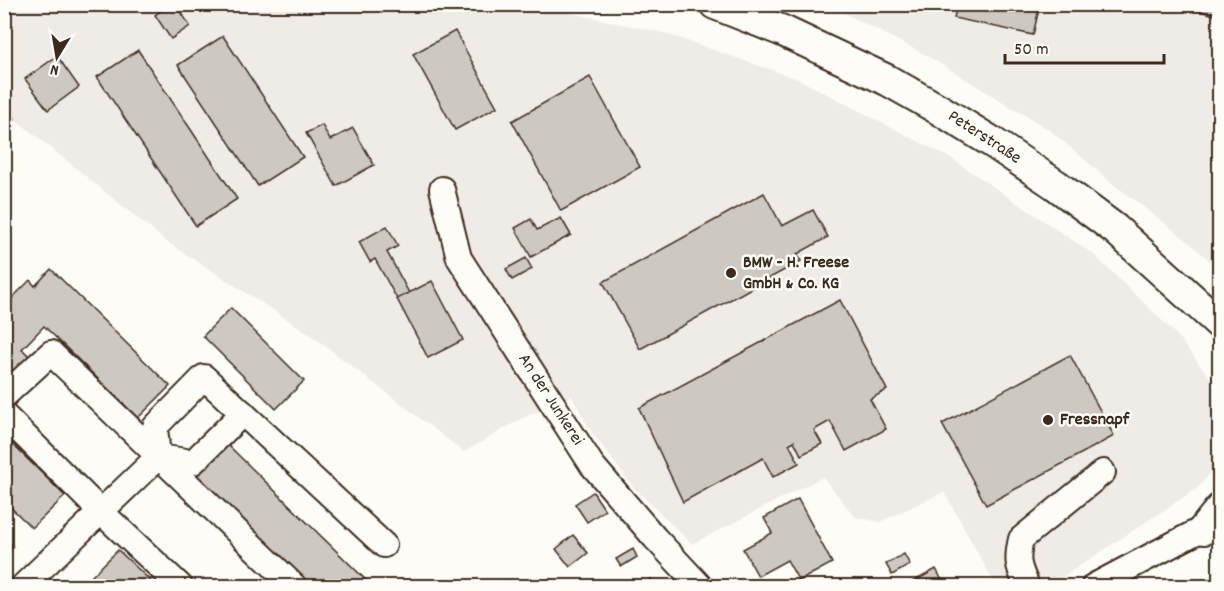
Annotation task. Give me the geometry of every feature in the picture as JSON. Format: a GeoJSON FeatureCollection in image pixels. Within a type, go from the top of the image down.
{"type":"FeatureCollection","features":[{"type":"Feature","properties":{"kind":"main road","name":"Peterstraße"},"geometry":{"type":"LineString","coordinates":[[715,4],[783,31],[887,80],[992,142],[1056,185],[1115,229],[1220,324]]}},
{"type":"Feature","properties":{"kind":"street","name":"An der Junkerei"},"geometry":{"type":"LineString","coordinates":[[442,189],[459,258],[592,465],[700,586]]}},
{"type":"Feature","properties":{"kind":"street"},"geometry":{"type":"LineString","coordinates":[[4,396],[51,353],[294,586]]}},
{"type":"Feature","properties":{"kind":"street"},"geometry":{"type":"LineString","coordinates":[[158,457],[154,427],[204,377],[384,545]]}},
{"type":"Feature","properties":{"kind":"street"},"geometry":{"type":"LineString","coordinates":[[158,457],[193,462],[243,413]]}},
{"type":"Feature","properties":{"kind":"street"},"geometry":{"type":"LineString","coordinates":[[4,415],[100,511],[180,586]]}},
{"type":"Feature","properties":{"kind":"street"},"geometry":{"type":"LineString","coordinates":[[23,586],[158,457]]}},
{"type":"Feature","properties":{"kind":"street"},"geometry":{"type":"LineString","coordinates":[[1027,586],[1017,557],[1021,539],[1103,472]]}},
{"type":"Feature","properties":{"kind":"street"},"geometry":{"type":"LineString","coordinates":[[1094,586],[1214,519]]}},
{"type":"Feature","properties":{"kind":"shaded area"},"geometry":{"type":"Polygon","coordinates":[[[4,5],[535,5],[664,33],[798,79],[952,159],[1093,254],[1175,333],[1208,375],[1219,396],[1219,461],[1199,487],[1049,586],[996,586],[944,492],[880,522],[855,517],[823,477],[692,544],[634,488],[592,433],[572,396],[523,418],[464,452],[307,332],[167,242],[15,119],[5,94],[4,5]]]}},
{"type":"Feature","properties":{"kind":"shaded area"},"geometry":{"type":"Polygon","coordinates":[[[828,5],[1219,5],[1219,269],[1051,131],[926,55],[828,5]]]}},
{"type":"Feature","properties":{"kind":"shaded area"},"geometry":{"type":"Polygon","coordinates":[[[4,94],[15,119],[5,131],[4,131],[4,94]]]}},
{"type":"Feature","properties":{"kind":"building"},"geometry":{"type":"Polygon","coordinates":[[[170,4],[176,4],[190,26],[171,39],[155,15],[170,4]]]}},
{"type":"Feature","properties":{"kind":"building"},"geometry":{"type":"Polygon","coordinates":[[[957,4],[1040,4],[1033,35],[954,18],[957,4]]]}},
{"type":"Feature","properties":{"kind":"building"},"geometry":{"type":"Polygon","coordinates":[[[1179,4],[1220,4],[1220,17],[1179,4]]]}},
{"type":"Feature","properties":{"kind":"building"},"geometry":{"type":"Polygon","coordinates":[[[455,31],[497,107],[455,130],[413,54],[455,31]]]}},
{"type":"Feature","properties":{"kind":"building"},"geometry":{"type":"Polygon","coordinates":[[[223,36],[303,157],[258,186],[178,65],[223,36]]]}},
{"type":"Feature","properties":{"kind":"building"},"geometry":{"type":"Polygon","coordinates":[[[138,50],[237,199],[196,226],[97,77],[138,50]]]}},
{"type":"Feature","properties":{"kind":"building"},"geometry":{"type":"Polygon","coordinates":[[[57,56],[79,87],[48,110],[25,79],[57,56]]]}},
{"type":"Feature","properties":{"kind":"building"},"geometry":{"type":"Polygon","coordinates":[[[590,77],[640,167],[561,211],[512,121],[590,77]]]}},
{"type":"Feature","properties":{"kind":"building"},"geometry":{"type":"Polygon","coordinates":[[[322,125],[330,140],[353,128],[374,165],[336,186],[306,133],[322,125]]]}},
{"type":"Feature","properties":{"kind":"building"},"geometry":{"type":"Polygon","coordinates":[[[764,193],[782,226],[813,210],[828,237],[797,254],[801,261],[640,349],[603,282],[764,193]]]}},
{"type":"Feature","properties":{"kind":"building"},"geometry":{"type":"Polygon","coordinates":[[[561,218],[571,235],[531,257],[515,228],[531,219],[537,230],[561,218]]]}},
{"type":"Feature","properties":{"kind":"building"},"geometry":{"type":"Polygon","coordinates":[[[387,226],[398,246],[387,252],[409,293],[397,299],[375,259],[370,262],[359,242],[387,226]]]}},
{"type":"Feature","properties":{"kind":"building"},"geometry":{"type":"Polygon","coordinates":[[[526,258],[532,269],[512,280],[506,269],[526,258]]]}},
{"type":"Feature","properties":{"kind":"building"},"geometry":{"type":"Polygon","coordinates":[[[51,269],[170,386],[138,418],[44,326],[22,349],[29,356],[4,380],[4,306],[30,280],[35,286],[51,269]]]}},
{"type":"Feature","properties":{"kind":"building"},"geometry":{"type":"Polygon","coordinates":[[[432,281],[463,340],[428,358],[397,299],[432,281]]]}},
{"type":"Feature","properties":{"kind":"building"},"geometry":{"type":"Polygon","coordinates":[[[840,300],[887,390],[870,399],[886,429],[846,451],[830,421],[814,430],[822,444],[801,455],[794,441],[789,444],[799,463],[773,477],[763,458],[683,502],[639,408],[840,300]]]}},
{"type":"Feature","properties":{"kind":"building"},"geometry":{"type":"Polygon","coordinates":[[[231,308],[304,381],[276,409],[203,336],[231,308]]]}},
{"type":"Feature","properties":{"kind":"building"},"geometry":{"type":"Polygon","coordinates":[[[1070,355],[1114,436],[986,505],[942,424],[1070,355]]]}},
{"type":"Feature","properties":{"kind":"building"},"geometry":{"type":"Polygon","coordinates":[[[4,436],[65,496],[32,528],[4,501],[4,436]]]}},
{"type":"Feature","properties":{"kind":"building"},"geometry":{"type":"Polygon","coordinates":[[[226,443],[372,586],[308,586],[194,474],[226,443]]]}},
{"type":"Feature","properties":{"kind":"building"},"geometry":{"type":"Polygon","coordinates":[[[593,492],[605,510],[587,522],[575,504],[593,492]]]}},
{"type":"Feature","properties":{"kind":"building"},"geometry":{"type":"Polygon","coordinates":[[[798,499],[832,563],[799,581],[787,560],[758,576],[743,549],[772,533],[764,518],[798,499]]]}},
{"type":"Feature","properties":{"kind":"building"},"geometry":{"type":"Polygon","coordinates":[[[573,535],[588,553],[570,567],[556,549],[573,535]]]}},
{"type":"Feature","properties":{"kind":"building"},"geometry":{"type":"Polygon","coordinates":[[[4,538],[13,547],[4,555],[4,538]]]}},
{"type":"Feature","properties":{"kind":"building"},"geometry":{"type":"Polygon","coordinates":[[[633,549],[637,557],[621,567],[616,559],[633,549]]]}},
{"type":"Feature","properties":{"kind":"building"},"geometry":{"type":"Polygon","coordinates":[[[118,550],[156,586],[92,586],[87,581],[118,550]]]}},
{"type":"Feature","properties":{"kind":"building"},"geometry":{"type":"Polygon","coordinates":[[[904,554],[910,565],[892,575],[886,564],[904,554]]]}},
{"type":"Feature","properties":{"kind":"building"},"geometry":{"type":"Polygon","coordinates":[[[936,569],[945,586],[904,586],[922,577],[936,569]]]}},
{"type":"Feature","properties":{"kind":"building"},"geometry":{"type":"Polygon","coordinates":[[[651,579],[655,586],[638,586],[651,579]]]}},
{"type":"Feature","properties":{"kind":"place","name":"BMW - H. Freese GmbH & Co. KG"},"geometry":{"type":"Point","coordinates":[731,273]}},
{"type":"Feature","properties":{"kind":"place","name":"Fressnapf"},"geometry":{"type":"Point","coordinates":[1048,420]}}]}
